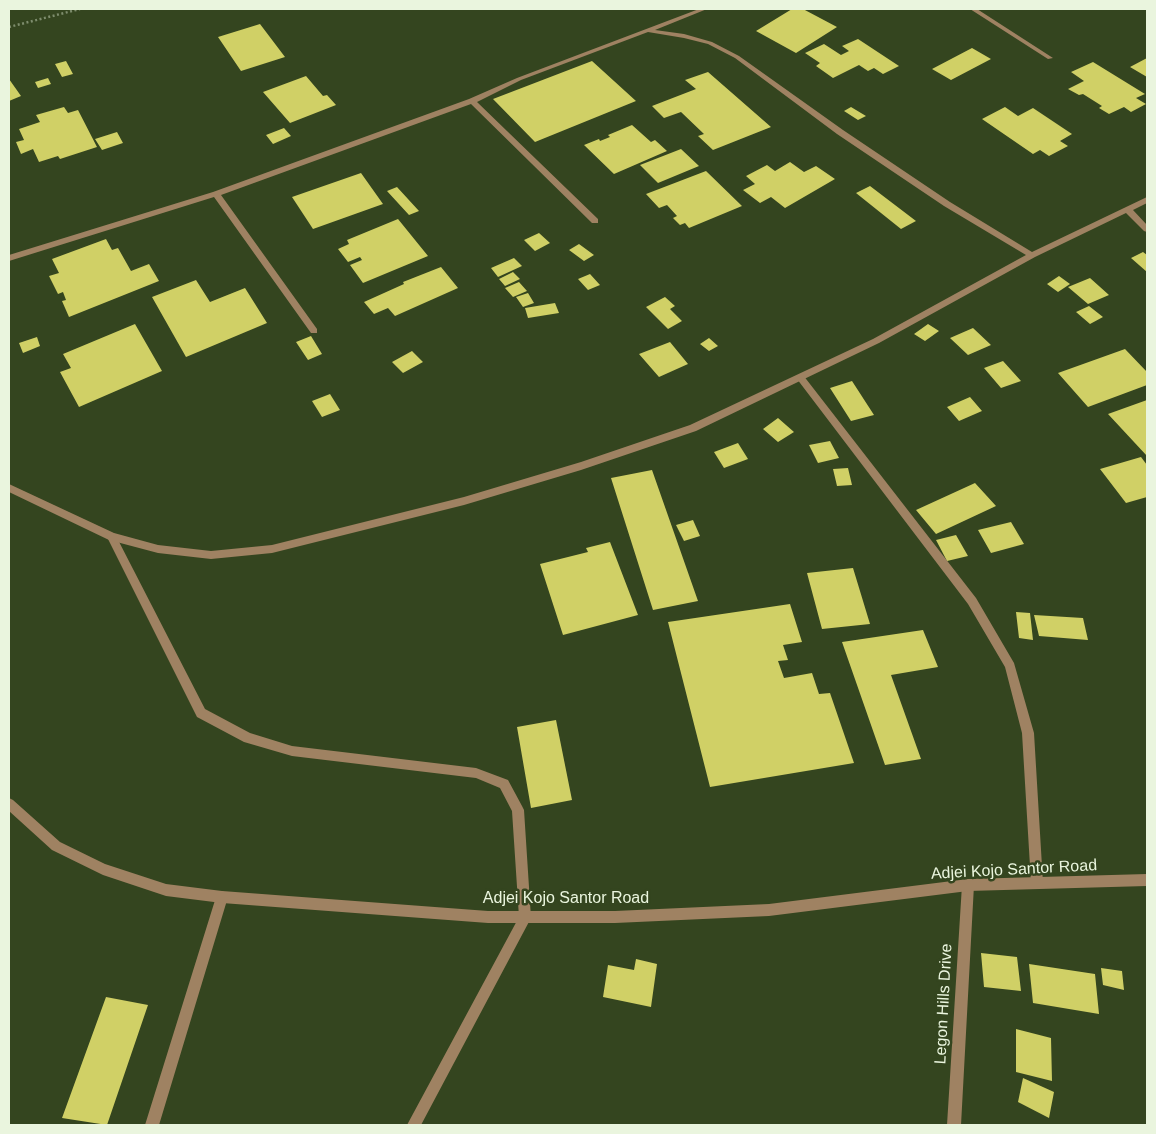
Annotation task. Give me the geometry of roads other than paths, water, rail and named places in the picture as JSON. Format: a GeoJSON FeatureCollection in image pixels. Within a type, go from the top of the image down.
{"type":"FeatureCollection","features":[{"type":"Feature","properties":{"kind":"street"},"geometry":{"type":"LineString","coordinates":[[9,258],[216,194],[472,101],[519,79],[704,9]]}},
{"type":"Feature","properties":{"kind":"street"},"geometry":{"type":"LineString","coordinates":[[973,9],[1050,58]]}},
{"type":"Feature","properties":{"kind":"street"},"geometry":{"type":"LineString","coordinates":[[649,30],[684,36],[710,44],[737,57],[840,132],[939,199],[1032,256]]}},
{"type":"Feature","properties":{"kind":"street"},"geometry":{"type":"LineString","coordinates":[[472,101],[595,221]]}},
{"type":"Feature","properties":{"kind":"street"},"geometry":{"type":"LineString","coordinates":[[216,194],[314,330]]}},
{"type":"Feature","properties":{"kind":"street"},"geometry":{"type":"LineString","coordinates":[[9,488],[112,537],[158,550],[211,555],[272,550],[464,501],[581,466],[693,428],[876,341],[1032,256],[1147,200]]}},
{"type":"Feature","properties":{"kind":"street"},"geometry":{"type":"LineString","coordinates":[[1128,210],[1147,229]]}},
{"type":"Feature","properties":{"kind":"street"},"geometry":{"type":"LineString","coordinates":[[800,377],[972,600],[1010,666],[1028,733],[1037,883]]}},
{"type":"Feature","properties":{"kind":"street"},"geometry":{"type":"LineString","coordinates":[[112,537],[201,713],[248,738],[292,751],[476,773],[504,784],[518,810],[525,918],[414,1125]]}},
{"type":"Feature","properties":{"kind":"street","name":"Adjei Kojo Santor Road"},"geometry":{"type":"LineString","coordinates":[[9,804],[56,846],[103,870],[166,890],[222,897],[525,918],[615,917],[769,910],[968,885],[1147,880]]}},
{"type":"Feature","properties":{"kind":"street","name":"Legon Hills Drive"},"geometry":{"type":"LineString","coordinates":[[954,1125],[968,885]]}},
{"type":"Feature","properties":{"kind":"street"},"geometry":{"type":"LineString","coordinates":[[152,1125],[222,897]]}}]}
